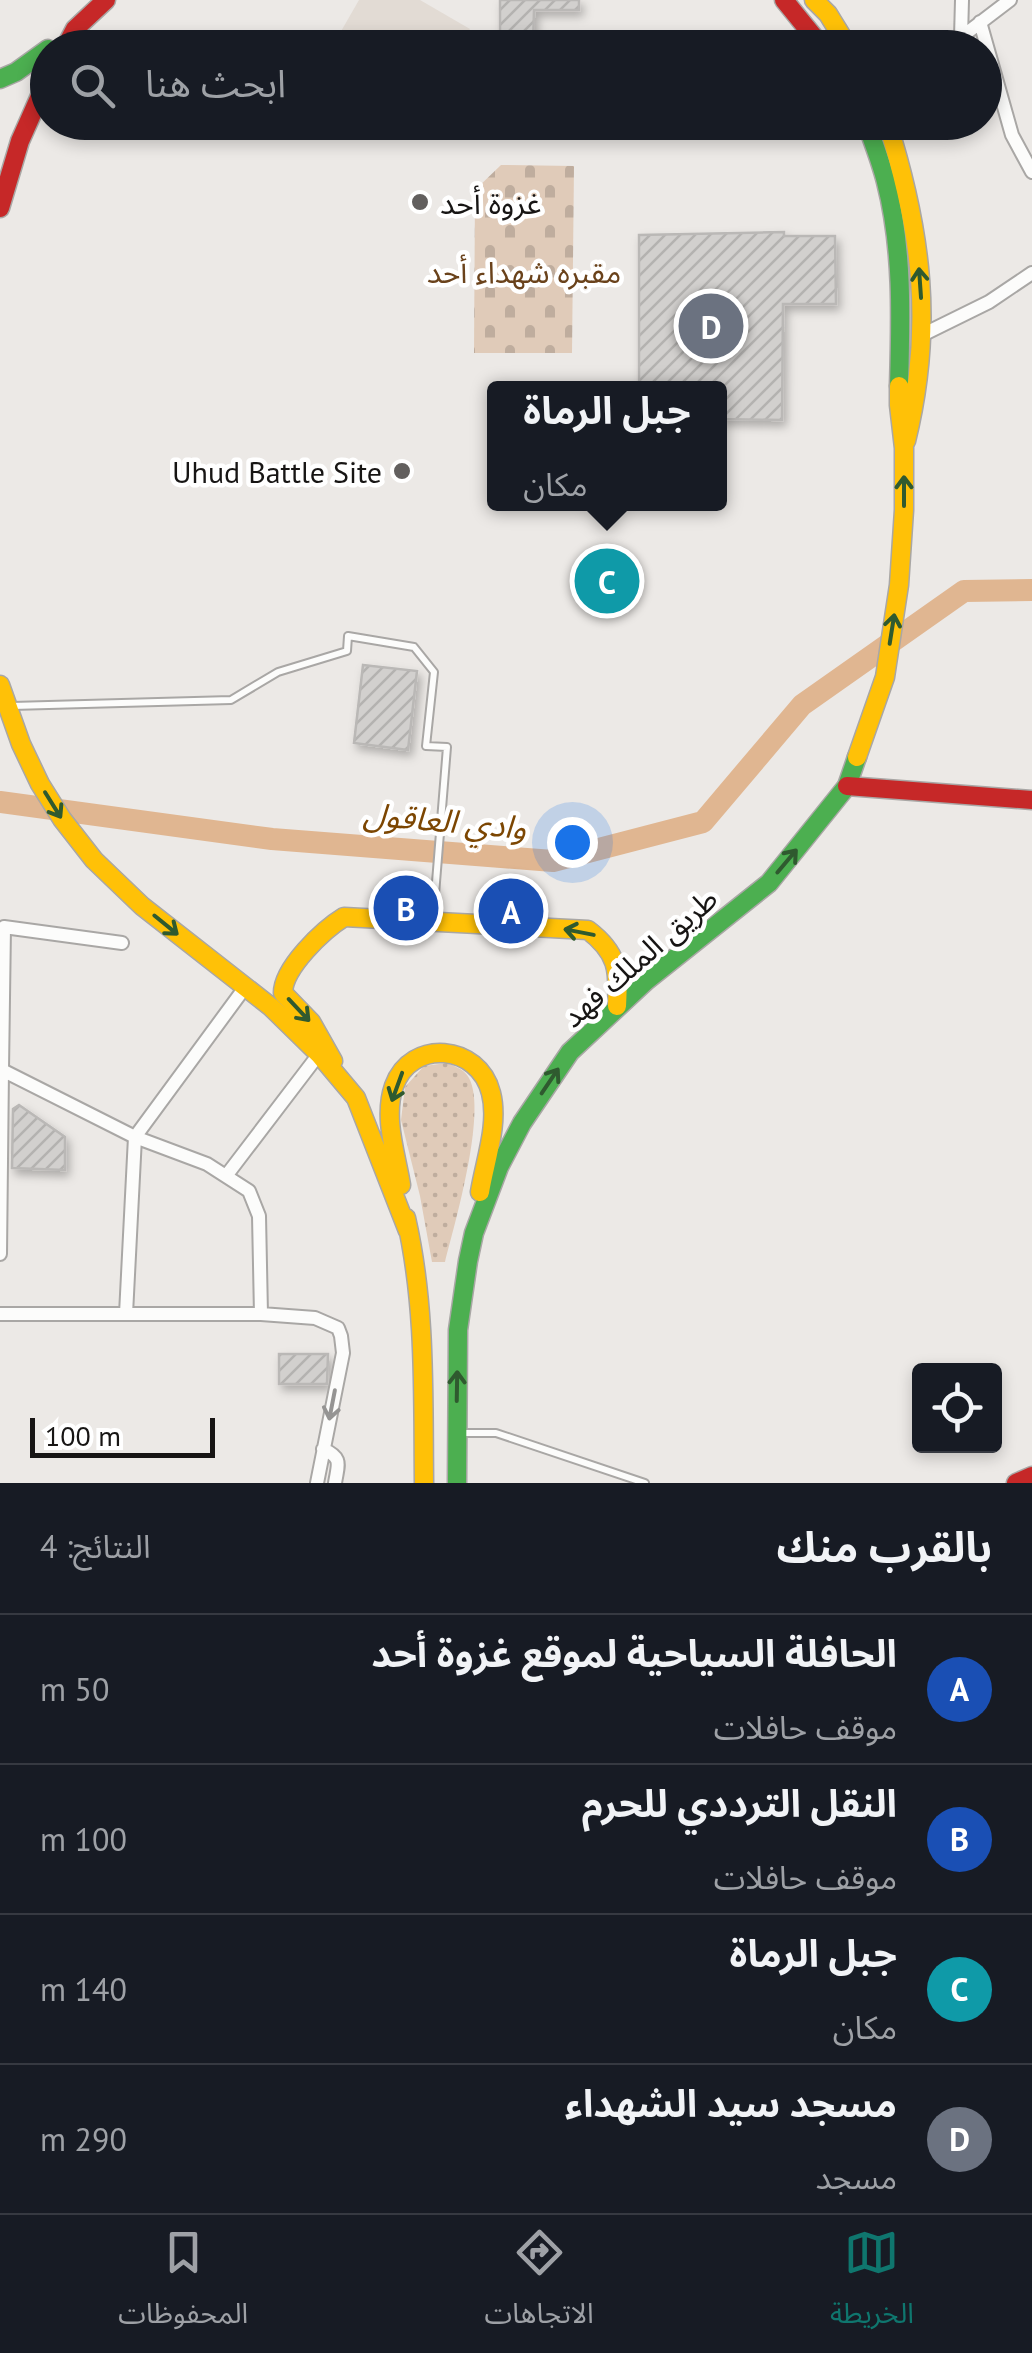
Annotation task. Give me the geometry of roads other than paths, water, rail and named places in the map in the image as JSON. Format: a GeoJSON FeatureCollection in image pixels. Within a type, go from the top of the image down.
{"type":"FeatureCollection","features":[{"type":"Feature","properties":{"kind":"main road"},"geometry":{"type":"LineString","coordinates":[[75,30],[94,0]]}},
{"type":"Feature","properties":{"kind":"main road"},"geometry":{"type":"LineString","coordinates":[[75,30],[106,0]]}},
{"type":"Feature","properties":{"kind":"main road"},"geometry":{"type":"LineString","coordinates":[[784,0],[808,30]]}},
{"type":"Feature","properties":{"kind":"main road"},"geometry":{"type":"LineString","coordinates":[[814,0],[838,30]]}},
{"type":"Feature","properties":{"kind":"main road"},"geometry":{"type":"LineString","coordinates":[[0,80],[30,62]]}},
{"type":"Feature","properties":{"kind":"main road"},"geometry":{"type":"LineString","coordinates":[[0,208],[30,114]]}},
{"type":"Feature","properties":{"kind":"main road"},"geometry":{"type":"LineString","coordinates":[[872,140],[894,220],[901,303],[898,405],[904,448]]}},
{"type":"Feature","properties":{"kind":"main road"},"geometry":{"type":"LineString","coordinates":[[893,140],[911,206],[922,336],[915,413],[904,448]]}},
{"type":"Feature","properties":{"kind":"main road","name":"طريق الملك فهد"},"geometry":{"type":"LineString","coordinates":[[457,1483],[458,1330],[474,1234],[499,1167],[522,1123],[570,1052],[646,981],[769,883],[848,786],[885,677],[899,585],[904,448]]}},
{"type":"Feature","properties":{"kind":"main road"},"geometry":{"type":"LineString","coordinates":[[0,685],[40,784],[94,860],[142,906],[271,1007],[356,1098]]}},
{"type":"Feature","properties":{"kind":"main road"},"geometry":{"type":"LineString","coordinates":[[848,786],[1030,800]]}},
{"type":"Feature","properties":{"kind":"main road"},"geometry":{"type":"LineString","coordinates":[[408,1231],[356,1098],[311,1022],[283,993],[283,980],[326,928],[344,917],[588,930],[613,953],[619,970],[618,1006]]}},
{"type":"Feature","properties":{"kind":"main road"},"geometry":{"type":"LineString","coordinates":[[424,1483],[422,1331],[416,1263],[390,1118],[392,1089],[406,1065],[422,1056],[465,1058],[477,1068],[490,1091],[491,1120],[474,1234]]}},
{"type":"Feature","properties":{"kind":"main road"},"geometry":{"type":"LineString","coordinates":[[1019,1483],[1032,1478]]}},
{"type":"Feature","properties":{"kind":"street"},"geometry":{"type":"LineString","coordinates":[[961,30],[962,0]]}},
{"type":"Feature","properties":{"kind":"street"},"geometry":{"type":"LineString","coordinates":[[970,30],[1010,0]]}},
{"type":"Feature","properties":{"kind":"street"},"geometry":{"type":"LineString","coordinates":[[980,22],[982,30]]}},
{"type":"Feature","properties":{"kind":"street"},"geometry":{"type":"LineString","coordinates":[[1002,100],[1012,135],[1032,172]]}},
{"type":"Feature","properties":{"kind":"street"},"geometry":{"type":"LineString","coordinates":[[922,336],[989,302],[1032,273]]}},
{"type":"Feature","properties":{"kind":"street"},"geometry":{"type":"LineString","coordinates":[[0,1254],[4,927],[122,943]]}},
{"type":"Feature","properties":{"kind":"street"},"geometry":{"type":"LineString","coordinates":[[126,1314],[135,1137],[246,986]]}},
{"type":"Feature","properties":{"kind":"street"},"geometry":{"type":"LineString","coordinates":[[226,1176],[319,1054]]}},
{"type":"Feature","properties":{"kind":"street"},"geometry":{"type":"LineString","coordinates":[[2,1070],[135,1137],[207,1164],[249,1190],[258,1216],[261,1314]]}},
{"type":"Feature","properties":{"kind":"street"},"geometry":{"type":"LineString","coordinates":[[0,1314],[261,1314],[314,1318],[338,1328],[342,1353],[317,1483]]}},
{"type":"Feature","properties":{"kind":"street"},"geometry":{"type":"LineString","coordinates":[[323,1449],[338,1458],[335,1483]]}},
{"type":"Feature","properties":{"kind":"lane"},"geometry":{"type":"LineString","coordinates":[[6,707],[231,700],[278,672],[347,651],[348,636],[414,647],[434,672],[426,746],[447,747],[433,920]]}},
{"type":"Feature","properties":{"kind":"lane"},"geometry":{"type":"LineString","coordinates":[[456,1433],[496,1433],[645,1483]]}},
{"type":"Feature","properties":{"kind":"waterway","name":"وادي العاقول"},"geometry":{"type":"LineString","coordinates":[[0,802],[272,839],[553,861],[703,822],[802,705],[964,591],[1032,590]]}},
{"type":"Feature","properties":{"kind":"place","name":"غزوة أحد"},"geometry":{"type":"Point","coordinates":[420,202]}},
{"type":"Feature","properties":{"kind":"place","name":"مسجد سيد الشهداء"},"geometry":{"type":"Point","coordinates":[711,326]}},
{"type":"Feature","properties":{"kind":"place","name":"Uhud Battle Site"},"geometry":{"type":"Point","coordinates":[402,471]}},
{"type":"Feature","properties":{"kind":"place","name":"جبل الرماة"},"geometry":{"type":"Point","coordinates":[607,581]}},
{"type":"Feature","properties":{"kind":"place","name":"النقل الترددي للحرم"},"geometry":{"type":"Point","coordinates":[406,908]}},
{"type":"Feature","properties":{"kind":"place","name":"الحافلة السياحية لموقع غزوة أحد"},"geometry":{"type":"Point","coordinates":[511,911]}},
{"type":"Feature","properties":{"kind":"park label","name":"مقبره شهداء أحد"},"geometry":{"type":"Point","coordinates":[524,271]}}]}
